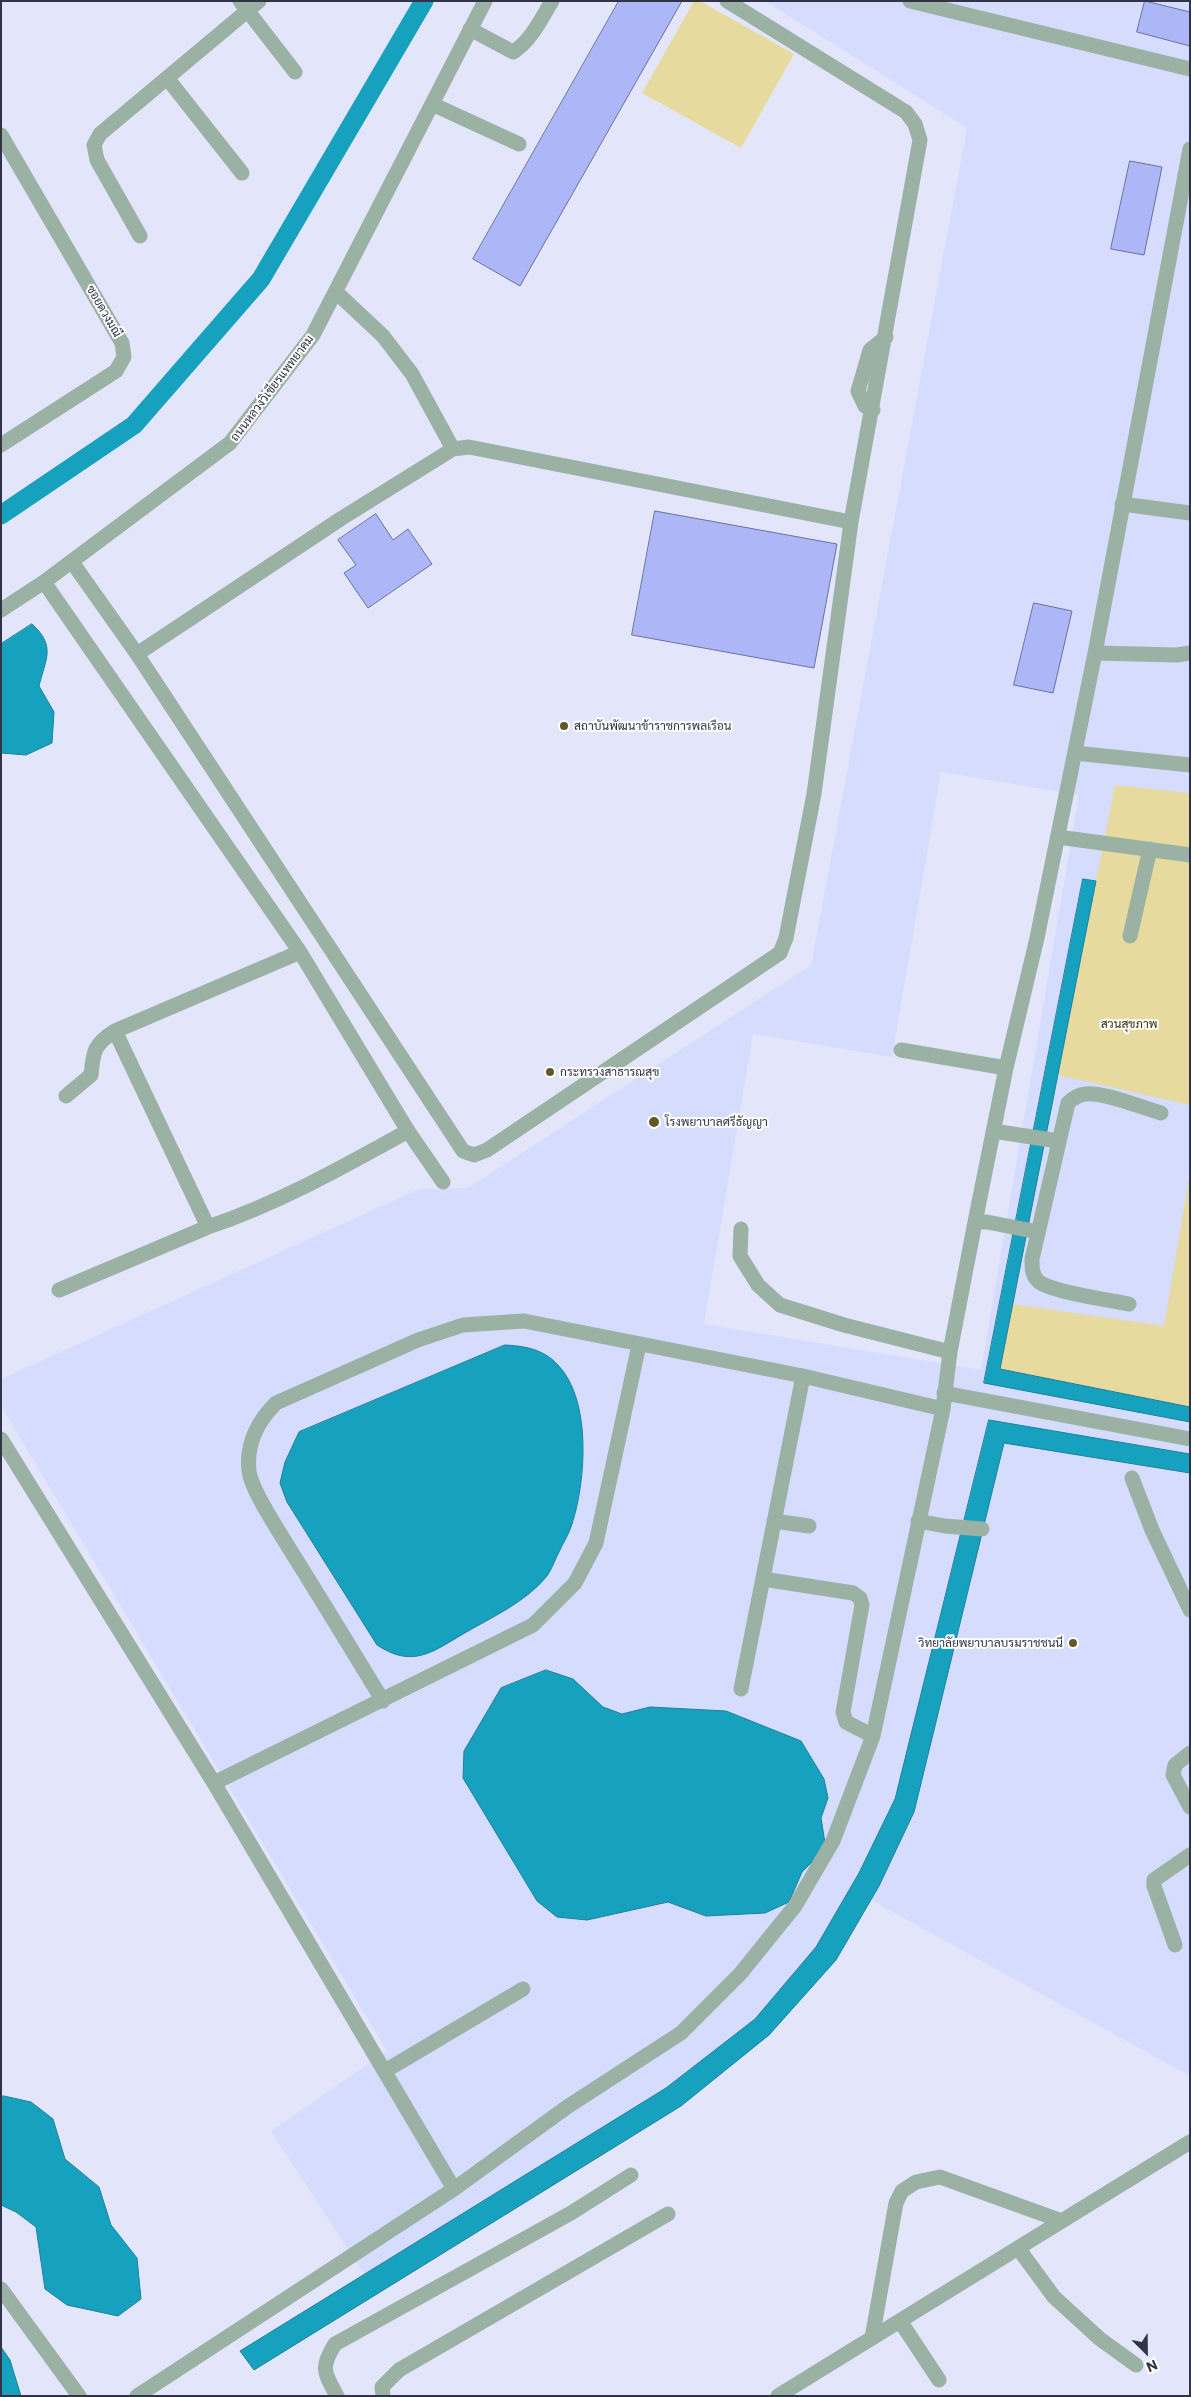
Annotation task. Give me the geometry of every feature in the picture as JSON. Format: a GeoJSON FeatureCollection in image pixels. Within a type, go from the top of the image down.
{"type":"FeatureCollection","features":[{"type":"Feature","properties":{"kind":"street","name":"ถนนหลวงวิเชียรแพทยาคม"},"geometry":{"type":"LineString","coordinates":[[1,610],[72,562],[230,443],[313,335],[485,1]]}},
{"type":"Feature","properties":{"kind":"street"},"geometry":{"type":"LineString","coordinates":[[470,29],[513,52],[521,47],[530,36],[552,1]]}},
{"type":"Feature","properties":{"kind":"street"},"geometry":{"type":"LineString","coordinates":[[72,562],[137,654],[463,1151],[474,1154],[487,1150],[780,953],[786,938],[814,794],[851,522],[873,410],[865,406],[858,392],[870,350],[886,337],[920,140],[915,124],[906,112],[727,1]]}},
{"type":"Feature","properties":{"kind":"street"},"geometry":{"type":"LineString","coordinates":[[910,1],[1190,69]]}},
{"type":"Feature","properties":{"kind":"street"},"geometry":{"type":"LineString","coordinates":[[140,236],[97,160],[94,145],[100,134],[167,78],[249,4],[295,72]]}},
{"type":"Feature","properties":{"kind":"street"},"geometry":{"type":"LineString","coordinates":[[167,78],[242,173]]}},
{"type":"Feature","properties":{"kind":"street"},"geometry":{"type":"LineString","coordinates":[[432,104],[519,144]]}},
{"type":"Feature","properties":{"kind":"street","name":"ซอยดวงมณี"},"geometry":{"type":"LineString","coordinates":[[1,134],[122,343],[124,357],[116,370],[1,445]]}},
{"type":"Feature","properties":{"kind":"street"},"geometry":{"type":"LineString","coordinates":[[137,2396],[454,2189],[568,2107],[681,2033],[740,1974],[795,1906],[833,1841],[873,1736],[923,1521],[943,1409],[950,1352],[993,1131],[1075,753],[1190,149]]}},
{"type":"Feature","properties":{"kind":"street"},"geometry":{"type":"LineString","coordinates":[[336,292],[383,336],[412,374],[454,448]]}},
{"type":"Feature","properties":{"kind":"street"},"geometry":{"type":"LineString","coordinates":[[137,654],[342,518],[454,448],[468,448],[851,522]]}},
{"type":"Feature","properties":{"kind":"street"},"geometry":{"type":"LineString","coordinates":[[1122,504],[1190,513]]}},
{"type":"Feature","properties":{"kind":"street"},"geometry":{"type":"LineString","coordinates":[[44,582],[300,952],[408,1131],[443,1182]]}},
{"type":"Feature","properties":{"kind":"street"},"geometry":{"type":"LineString","coordinates":[[1095,653],[1177,655],[1190,653]]}},
{"type":"Feature","properties":{"kind":"street"},"geometry":{"type":"LineString","coordinates":[[1075,753],[1190,765]]}},
{"type":"Feature","properties":{"kind":"street"},"geometry":{"type":"LineString","coordinates":[[1058,837],[1190,855]]}},
{"type":"Feature","properties":{"kind":"street"},"geometry":{"type":"LineString","coordinates":[[1130,936],[1150,849]]}},
{"type":"Feature","properties":{"kind":"street"},"geometry":{"type":"LineString","coordinates":[[66,1096],[90,1075],[93,1052],[102,1039],[114,1031],[300,952]]}},
{"type":"Feature","properties":{"kind":"street"},"geometry":{"type":"LineString","coordinates":[[114,1031],[208,1227]]}},
{"type":"Feature","properties":{"kind":"street"},"geometry":{"type":"LineString","coordinates":[[901,1050],[1006,1068]]}},
{"type":"Feature","properties":{"kind":"street"},"geometry":{"type":"LineString","coordinates":[[1129,1304],[1048,1286],[1040,1282],[1032,1271],[1035,1232],[1054,1141],[1068,1103],[1074,1097],[1085,1094],[1097,1094],[1161,1113]]}},
{"type":"Feature","properties":{"kind":"street"},"geometry":{"type":"LineString","coordinates":[[59,1290],[238,1216],[322,1178],[408,1131]]}},
{"type":"Feature","properties":{"kind":"street"},"geometry":{"type":"LineString","coordinates":[[993,1131],[1054,1141]]}},
{"type":"Feature","properties":{"kind":"street"},"geometry":{"type":"LineString","coordinates":[[976,1222],[1012,1226],[1035,1232]]}},
{"type":"Feature","properties":{"kind":"street"},"geometry":{"type":"LineString","coordinates":[[741,1229],[740,1256],[758,1285],[780,1305],[844,1325],[950,1352]]}},
{"type":"Feature","properties":{"kind":"street"},"geometry":{"type":"LineString","coordinates":[[383,1701],[268,1514],[249,1474],[248,1456],[253,1436],[261,1418],[276,1403],[418,1340],[463,1325],[524,1321],[803,1376],[943,1409]]}},
{"type":"Feature","properties":{"kind":"street"},"geometry":{"type":"LineString","coordinates":[[214,1783],[383,1701],[533,1625],[575,1583],[596,1543],[639,1345]]}},
{"type":"Feature","properties":{"kind":"street"},"geometry":{"type":"LineString","coordinates":[[741,1689],[803,1376]]}},
{"type":"Feature","properties":{"kind":"street"},"geometry":{"type":"LineString","coordinates":[[944,1393],[1190,1439]]}},
{"type":"Feature","properties":{"kind":"street"},"geometry":{"type":"LineString","coordinates":[[1,1438],[214,1783],[454,2189]]}},
{"type":"Feature","properties":{"kind":"street"},"geometry":{"type":"LineString","coordinates":[[1132,1478],[1152,1530],[1190,1610]]}},
{"type":"Feature","properties":{"kind":"street"},"geometry":{"type":"LineString","coordinates":[[774,1521],[808,1526]]}},
{"type":"Feature","properties":{"kind":"street"},"geometry":{"type":"LineString","coordinates":[[923,1521],[982,1529]]}},
{"type":"Feature","properties":{"kind":"street"},"geometry":{"type":"LineString","coordinates":[[763,1579],[853,1593],[860,1598],[862,1605],[843,1712],[846,1722],[873,1736]]}},
{"type":"Feature","properties":{"kind":"street"},"geometry":{"type":"LineString","coordinates":[[1190,1753],[1175,1764],[1173,1775],[1190,1807]]}},
{"type":"Feature","properties":{"kind":"street"},"geometry":{"type":"LineString","coordinates":[[1176,1945],[1154,1886],[1154,1880],[1158,1875],[1190,1855]]}},
{"type":"Feature","properties":{"kind":"street"},"geometry":{"type":"LineString","coordinates":[[385,2071],[524,1989]]}},
{"type":"Feature","properties":{"kind":"street"},"geometry":{"type":"LineString","coordinates":[[778,2396],[1190,2142]]}},
{"type":"Feature","properties":{"kind":"street"},"geometry":{"type":"LineString","coordinates":[[337,2396],[326,2375],[325,2360],[335,2344],[572,2213],[631,2175]]}},
{"type":"Feature","properties":{"kind":"street"},"geometry":{"type":"LineString","coordinates":[[872,2338],[896,2203],[902,2191],[916,2182],[940,2177],[1062,2221]]}},
{"type":"Feature","properties":{"kind":"street"},"geometry":{"type":"LineString","coordinates":[[383,2396],[382,2388],[399,2370],[668,2214]]}},
{"type":"Feature","properties":{"kind":"street"},"geometry":{"type":"LineString","coordinates":[[1018,2248],[1054,2297],[1100,2339],[1136,2365]]}},
{"type":"Feature","properties":{"kind":"street"},"geometry":{"type":"LineString","coordinates":[[1,2289],[79,2396]]}},
{"type":"Feature","properties":{"kind":"street"},"geometry":{"type":"LineString","coordinates":[[900,2321],[939,2380]]}},
{"type":"Feature","properties":{"kind":"shaded area","name":"โรงพยาบาลศรีธัญญา"},"geometry":{"type":"Polygon","coordinates":[[[765,1],[1190,1],[1190,1454],[989,1420],[895,1799],[859,1873],[816,1947],[755,2019],[666,2088],[364,2274],[271,2131],[387,2051],[1,1406],[1,1379],[419,1189],[468,1188],[811,965],[967,128],[765,1]],[[941,772],[892,1057],[753,1034],[704,1324],[981,1370],[1079,795],[941,772]]]}},
{"type":"Feature","properties":{"kind":"shaded area","name":"วิทยาลัยพยาบาลบรมราชชนนี"},"geometry":{"type":"Polygon","coordinates":[[[1004,1442],[1190,1473],[1190,2076],[871,1900],[914,1812],[1004,1442]]]}},
{"type":"Feature","properties":{"kind":"green space"},"geometry":{"type":"Polygon","coordinates":[[[694,1],[700,1],[794,54],[741,148],[642,93],[694,1]]]}},
{"type":"Feature","properties":{"kind":"green space","name":"สวนสุขภาพ"},"geometry":{"type":"Polygon","coordinates":[[[1115,785],[1190,793],[1190,1105],[1058,1075],[1115,785]]]}},
{"type":"Feature","properties":{"kind":"green space"},"geometry":{"type":"Polygon","coordinates":[[[1190,1172],[1190,1407],[1000,1369],[1012,1304],[1164,1326],[1190,1172]]]}},
{"type":"Feature","properties":{"kind":"water"},"geometry":{"type":"Polygon","coordinates":[[[32,624],[47,646],[46,660],[39,686],[54,712],[52,743],[26,755],[1,753],[1,644],[32,624]]]}},
{"type":"Feature","properties":{"kind":"water"},"geometry":{"type":"Polygon","coordinates":[[[1083,879],[1096,881],[1000,1369],[1190,1407],[1190,1422],[984,1383],[1083,879]]]}},
{"type":"Feature","properties":{"kind":"water"},"geometry":{"type":"Polygon","coordinates":[[[505,1345],[533,1349],[552,1359],[568,1379],[576,1398],[581,1419],[583,1464],[577,1506],[571,1528],[547,1576],[519,1601],[431,1652],[411,1657],[389,1652],[377,1645],[287,1502],[280,1483],[285,1462],[299,1432],[505,1345]]]}},
{"type":"Feature","properties":{"kind":"water"},"geometry":{"type":"Polygon","coordinates":[[[989,1420],[1190,1454],[1190,1473],[1004,1443],[914,1812],[879,1886],[836,1960],[769,2035],[681,2106],[254,2370],[240,2351],[666,2088],[755,2019],[816,1947],[859,1873],[895,1799],[989,1420]]]}},
{"type":"Feature","properties":{"kind":"water"},"geometry":{"type":"Polygon","coordinates":[[[546,1670],[573,1679],[603,1707],[622,1714],[650,1707],[726,1711],[801,1741],[824,1779],[828,1798],[821,1818],[825,1843],[817,1857],[802,1872],[789,1902],[765,1913],[706,1916],[668,1902],[587,1920],[557,1917],[537,1901],[463,1778],[464,1751],[501,1688],[546,1670]]]}},
{"type":"Feature","properties":{"kind":"water"},"geometry":{"type":"Polygon","coordinates":[[[1,2097],[31,2102],[53,2119],[65,2159],[99,2187],[111,2225],[137,2258],[141,2299],[118,2316],[67,2305],[45,2289],[36,2227],[16,2212],[1,2205],[1,2097]]]}},
{"type":"Feature","properties":{"kind":"water"},"geometry":{"type":"Polygon","coordinates":[[[1,2347],[10,2360],[21,2396],[1,2396],[1,2347]]]}},
{"type":"Feature","properties":{"kind":"building"},"geometry":{"type":"Polygon","coordinates":[[[619,1],[682,1],[520,286],[473,259],[619,1]]]}},
{"type":"Feature","properties":{"kind":"building"},"geometry":{"type":"Polygon","coordinates":[[[1145,1],[1190,12],[1190,46],[1137,32],[1145,1]]]}},
{"type":"Feature","properties":{"kind":"building"},"geometry":{"type":"Polygon","coordinates":[[[1130,161],[1162,167],[1144,255],[1111,249],[1130,161]]]}},
{"type":"Feature","properties":{"kind":"building"},"geometry":{"type":"Polygon","coordinates":[[[655,511],[837,544],[814,668],[632,635],[655,511]]]}},
{"type":"Feature","properties":{"kind":"building"},"geometry":{"type":"Polygon","coordinates":[[[376,514],[393,540],[408,529],[432,564],[368,608],[344,573],[356,565],[338,540],[376,514]]]}},
{"type":"Feature","properties":{"kind":"building"},"geometry":{"type":"Polygon","coordinates":[[[1034,603],[1072,611],[1053,693],[1014,685],[1034,603]]]}},
{"type":"Feature","properties":{"kind":"waterway"},"geometry":{"type":"LineString","coordinates":[[1,515],[134,425],[261,279],[424,1]]}},
{"type":"Feature","properties":{"kind":"place","name":"สถาบันพัฒนาข้าราชการพลเรือน"},"geometry":{"type":"Point","coordinates":[564,726]}},
{"type":"Feature","properties":{"kind":"place","name":"กระทรวงสาธารณสุข"},"geometry":{"type":"Point","coordinates":[550,1072]}},
{"type":"Feature","properties":{"kind":"place","name":"โรงพยาบาลศรีธัญญา"},"geometry":{"type":"Point","coordinates":[654,1122]}},
{"type":"Feature","properties":{"kind":"place","name":"วิทยาลัยพยาบาลบรมราชชนนี"},"geometry":{"type":"Point","coordinates":[1073,1643]}}]}
